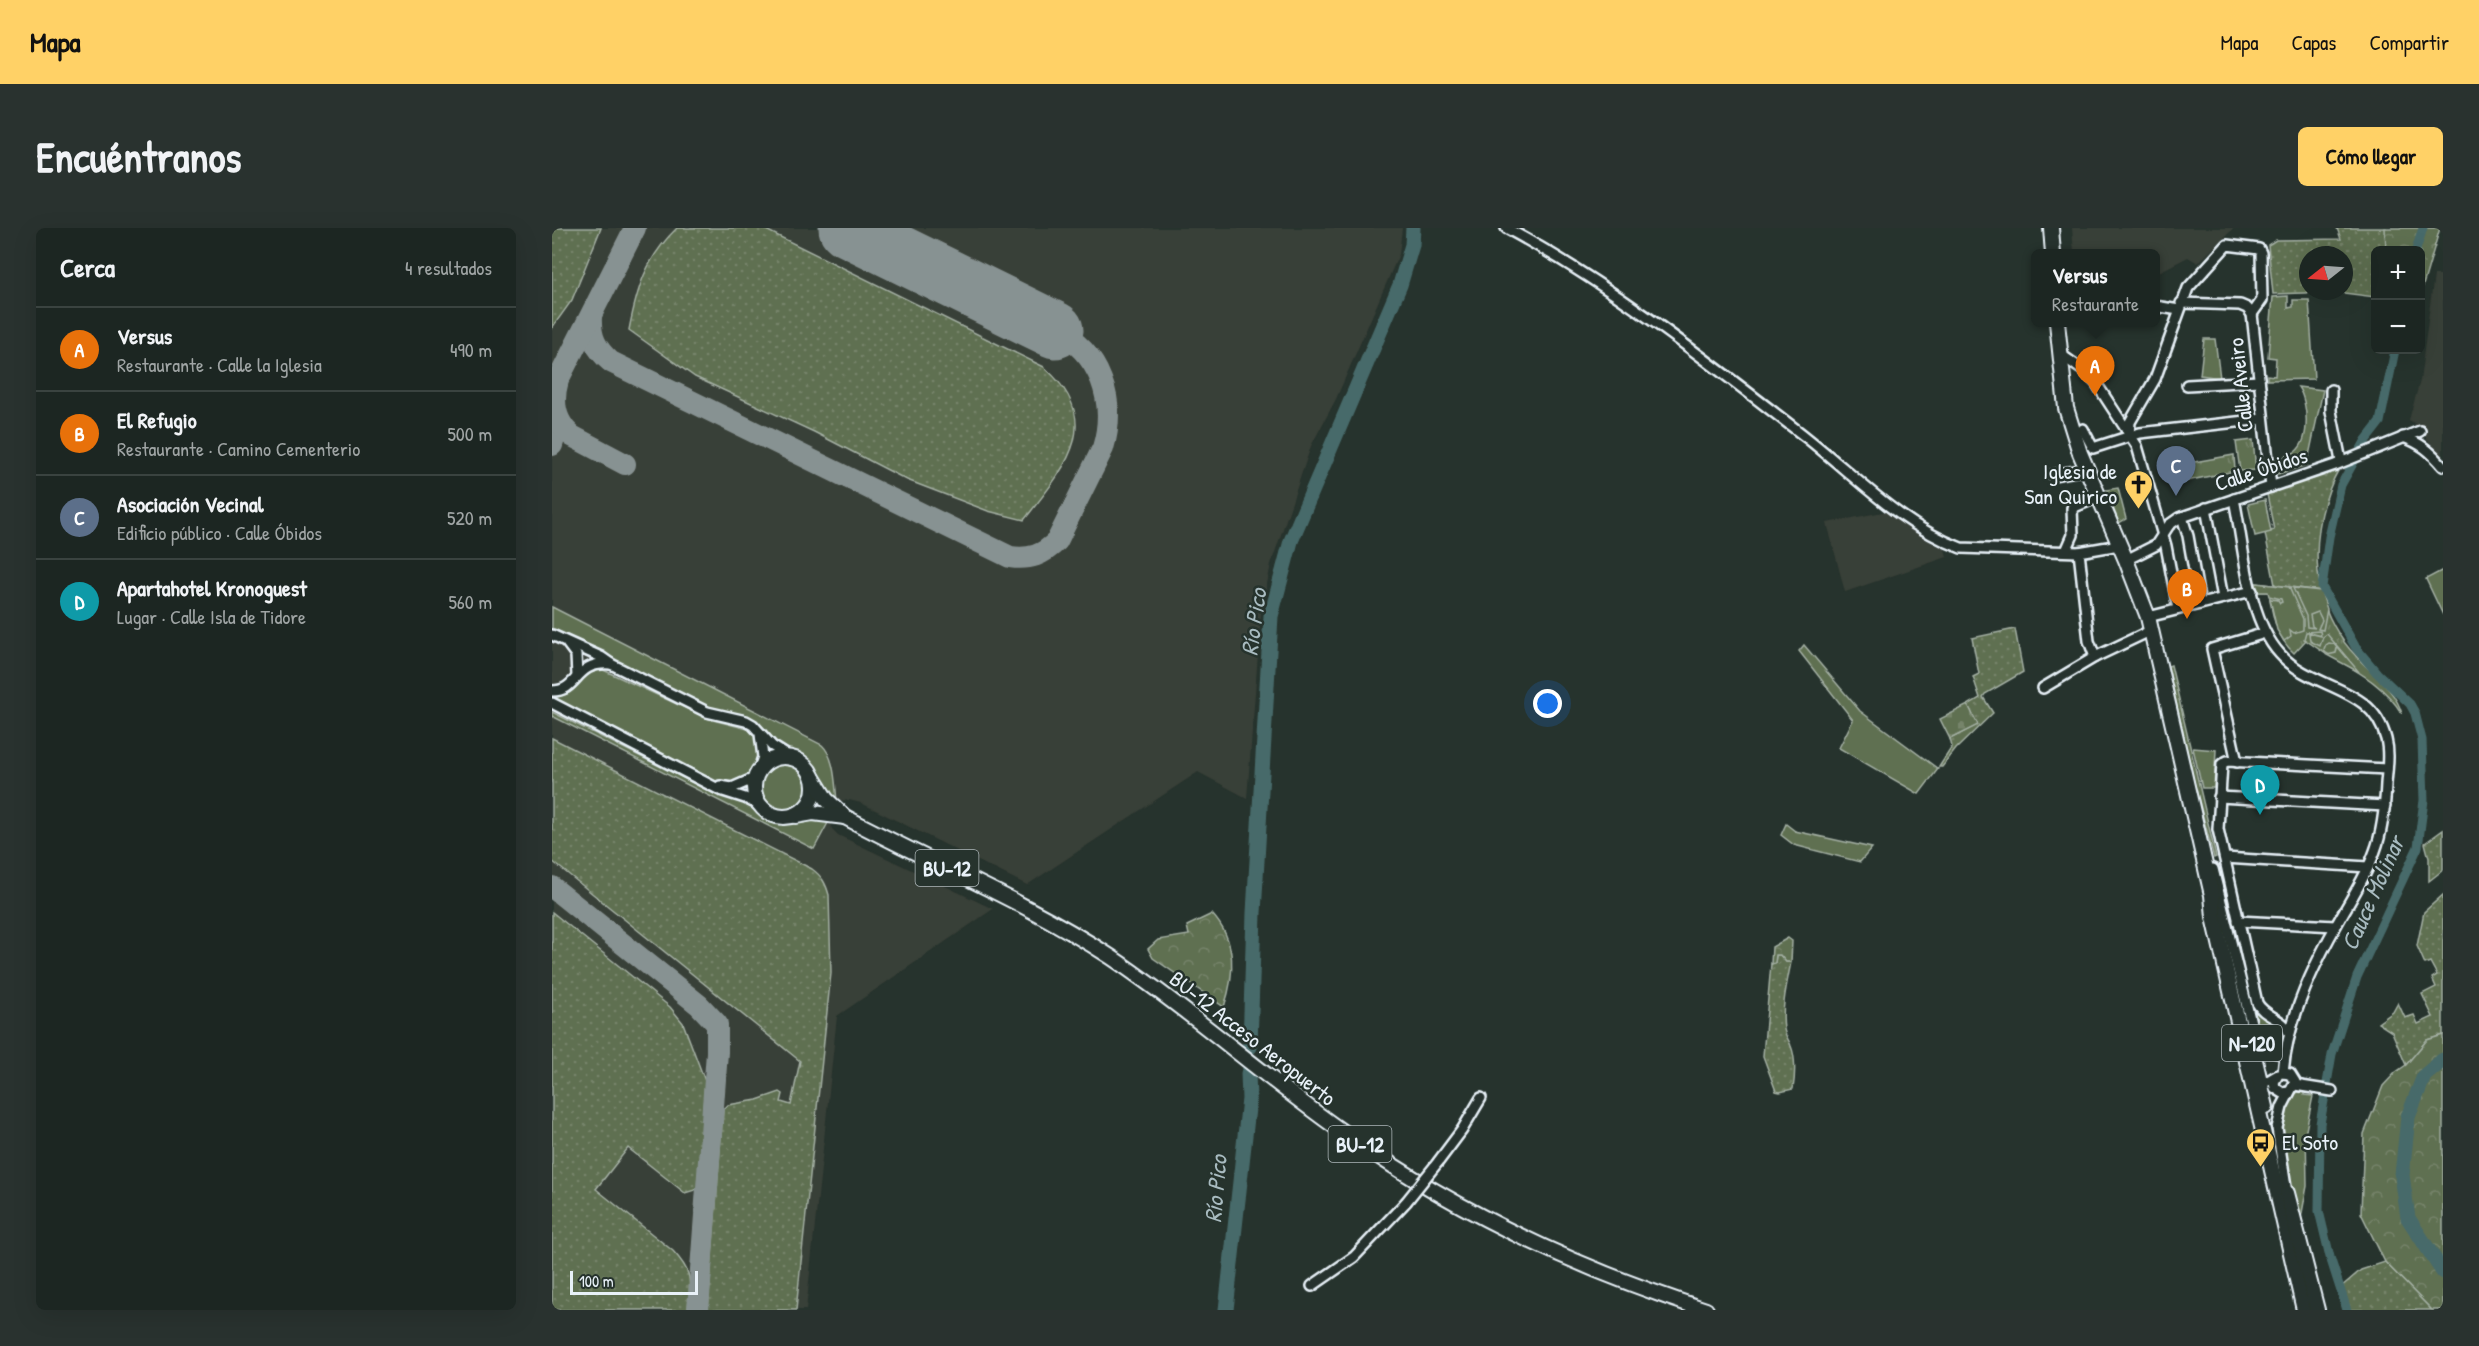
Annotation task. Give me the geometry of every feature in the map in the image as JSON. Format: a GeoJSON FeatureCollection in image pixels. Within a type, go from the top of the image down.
{"type":"FeatureCollection","features":[{"type":"Feature","properties":{"kind":"highway"},"geometry":{"type":"LineString","coordinates":[[2051,228],[2053,249]]}},
{"type":"Feature","properties":{"kind":"highway","name":"N-120"},"geometry":{"type":"LineString","coordinates":[[2057,327],[2066,408],[2087,469],[2150,623],[2304,1310]]}},
{"type":"Feature","properties":{"kind":"highway"},"geometry":{"type":"LineString","coordinates":[[761,806],[754,788],[756,775],[770,760],[788,756]]}},
{"type":"Feature","properties":{"kind":"highway","name":"BU-12"},"geometry":{"type":"LineString","coordinates":[[788,756],[804,763],[813,778]]}},
{"type":"Feature","properties":{"kind":"highway"},"geometry":{"type":"LineString","coordinates":[[794,816],[802,812],[813,796],[813,778]]}},
{"type":"Feature","properties":{"kind":"highway","name":"BU-12 Acceso Aeropuerto"},"geometry":{"type":"LineString","coordinates":[[813,778],[826,799],[845,817],[1049,919],[1082,938],[1181,1007],[1334,1126],[1450,1200],[1542,1247],[1594,1270],[1706,1310]]}},
{"type":"Feature","properties":{"kind":"highway","name":"BU-12"},"geometry":{"type":"LineString","coordinates":[[761,806],[776,816],[794,816]]}},
{"type":"Feature","properties":{"kind":"highway","name":"BU-12 Acceso Aeropuerto"},"geometry":{"type":"LineString","coordinates":[[794,816],[813,813],[845,817]]}},
{"type":"Feature","properties":{"kind":"highway","name":"N-120"},"geometry":{"type":"LineString","coordinates":[[2212,895],[2220,915],[2234,969],[2317,1310]]}},
{"type":"Feature","properties":{"kind":"street"},"geometry":{"type":"LineString","coordinates":[[1506,228],[1551,252],[1645,314],[1835,460],[1905,518],[1932,535],[1962,548],[2079,552],[2120,545]]}},
{"type":"Feature","properties":{"kind":"street"},"geometry":{"type":"LineString","coordinates":[[2129,435],[2130,422],[2155,380],[2180,306],[2188,288],[2227,245],[2259,249],[2263,296],[2259,307],[2252,314],[2240,305],[2180,306],[2160,306]]}},
{"type":"Feature","properties":{"kind":"street","name":"Calle Aveiro"},"geometry":{"type":"LineString","coordinates":[[2252,314],[2271,487]]}},
{"type":"Feature","properties":{"kind":"street"},"geometry":{"type":"LineString","coordinates":[[2060,354],[2084,370],[2096,382],[2138,449],[2163,536],[2178,609]]}},
{"type":"Feature","properties":{"kind":"street"},"geometry":{"type":"LineString","coordinates":[[2187,385],[2259,381]]}},
{"type":"Feature","properties":{"kind":"street"},"geometry":{"type":"LineString","coordinates":[[2331,390],[2331,411],[2341,461]]}},
{"type":"Feature","properties":{"kind":"street"},"geometry":{"type":"LineString","coordinates":[[2083,429],[2091,448],[2129,435],[2263,419]]}},
{"type":"Feature","properties":{"kind":"street","name":"Calle Óbidos"},"geometry":{"type":"LineString","coordinates":[[2126,560],[2156,545],[2169,525],[2182,517],[2367,452],[2420,430]]}},
{"type":"Feature","properties":{"kind":"street"},"geometry":{"type":"LineString","coordinates":[[2403,437],[2417,442],[2430,451],[2443,466]]}},
{"type":"Feature","properties":{"kind":"street"},"geometry":{"type":"LineString","coordinates":[[2053,475],[2087,469]]}},
{"type":"Feature","properties":{"kind":"street"},"geometry":{"type":"LineString","coordinates":[[2066,551],[2073,535],[2072,508],[2098,497]]}},
{"type":"Feature","properties":{"kind":"street"},"geometry":{"type":"LineString","coordinates":[[2234,499],[2255,610],[2265,633],[2279,653],[2294,667],[2354,697],[2372,710],[2387,742],[2385,806],[2379,841],[2368,867],[2335,926],[2289,1027],[2280,1075],[2274,1085],[2277,1091],[2283,1093],[2292,1089],[2332,1091]]}},
{"type":"Feature","properties":{"kind":"street"},"geometry":{"type":"LineString","coordinates":[[2206,508],[2223,598]]}},
{"type":"Feature","properties":{"kind":"street"},"geometry":{"type":"LineString","coordinates":[[2182,517],[2189,540],[2200,604]]}},
{"type":"Feature","properties":{"kind":"street"},"geometry":{"type":"LineString","coordinates":[[2079,552],[2089,641],[2095,657]]}},
{"type":"Feature","properties":{"kind":"street"},"geometry":{"type":"LineString","coordinates":[[2043,688],[2150,623],[2178,609],[2252,591]]}},
{"type":"Feature","properties":{"kind":"street"},"geometry":{"type":"LineString","coordinates":[[2237,762],[2212,649],[2265,633]]}},
{"type":"Feature","properties":{"kind":"street"},"geometry":{"type":"LineString","coordinates":[[552,635],[601,657],[610,664],[707,712],[753,724],[772,746],[788,756]]}},
{"type":"Feature","properties":{"kind":"street"},"geometry":{"type":"LineString","coordinates":[[566,642],[576,655],[577,676]]}},
{"type":"Feature","properties":{"kind":"street"},"geometry":{"type":"LineString","coordinates":[[552,691],[569,686],[591,664],[610,664]]}},
{"type":"Feature","properties":{"kind":"street"},"geometry":{"type":"LineString","coordinates":[[552,703],[720,790],[761,806]]}},
{"type":"Feature","properties":{"kind":"street"},"geometry":{"type":"LineString","coordinates":[[712,784],[732,788],[756,775],[763,757],[759,732]]}},
{"type":"Feature","properties":{"kind":"street"},"geometry":{"type":"LineString","coordinates":[[2289,1027],[2258,1006],[2218,829],[2223,763],[2387,770]]}},
{"type":"Feature","properties":{"kind":"street"},"geometry":{"type":"LineString","coordinates":[[2219,797],[2385,806]]}},
{"type":"Feature","properties":{"kind":"street"},"geometry":{"type":"LineString","coordinates":[[2196,825],[2203,834],[2209,855],[2255,1039],[2263,1050],[2284,1054]]}},
{"type":"Feature","properties":{"kind":"street"},"geometry":{"type":"LineString","coordinates":[[2225,858],[2368,867]]}},
{"type":"Feature","properties":{"kind":"street"},"geometry":{"type":"LineString","coordinates":[[2238,921],[2335,926]]}},
{"type":"Feature","properties":{"kind":"street"},"geometry":{"type":"LineString","coordinates":[[2266,1144],[2266,1130],[2259,1096],[2261,1085],[2280,1075],[2292,1076],[2292,1089],[2279,1114],[2277,1128],[2287,1192]]}},
{"type":"Feature","properties":{"kind":"street"},"geometry":{"type":"LineString","coordinates":[[1312,1286],[1354,1257],[1406,1202],[1462,1130],[1481,1098]]}},
{"type":"Feature","properties":{"kind":"shaded area"},"geometry":{"type":"Polygon","coordinates":[[[552,228],[1402,228],[1399,254],[1336,399],[1311,446],[1271,564],[1261,614],[1247,798],[1198,772],[1027,885],[861,803],[849,800],[837,801],[829,821],[832,829],[838,835],[993,909],[837,1016],[806,1310],[576,1310],[552,1101],[552,228]]]}},
{"type":"Feature","properties":{"kind":"shaded area"},"geometry":{"type":"Polygon","coordinates":[[[2072,228],[2234,228],[2198,263],[2188,257],[2160,271],[2160,249],[2074,249],[2072,228]]]}},
{"type":"Feature","properties":{"kind":"shaded area"},"geometry":{"type":"Polygon","coordinates":[[[2434,275],[2443,275],[2443,458],[2409,420],[2420,381],[2434,275]]]}},
{"type":"Feature","properties":{"kind":"shaded area"},"geometry":{"type":"Polygon","coordinates":[[[1888,511],[1925,539],[1945,549],[1947,557],[1845,592],[1827,523],[1888,511]]]}},
{"type":"Feature","properties":{"kind":"green space"},"geometry":{"type":"Polygon","coordinates":[[[552,228],[601,228],[572,300],[552,328],[552,228]]]}},
{"type":"Feature","properties":{"kind":"green space"},"geometry":{"type":"Polygon","coordinates":[[[677,228],[762,228],[1044,367],[1063,387],[1073,407],[1076,426],[1073,445],[1053,482],[1024,520],[988,511],[907,480],[814,432],[695,377],[629,330],[644,274],[666,239],[677,228]]]}},
{"type":"Feature","properties":{"kind":"green space"},"geometry":{"type":"Polygon","coordinates":[[[2337,228],[2386,228],[2386,246],[2371,246],[2371,296],[2353,294],[2353,246],[2299,246],[2299,293],[2273,294],[2268,245],[2276,240],[2341,239],[2337,228]]]}},
{"type":"Feature","properties":{"kind":"green space"},"geometry":{"type":"Polygon","coordinates":[[[2385,228],[2440,228],[2425,279],[2425,246],[2386,246],[2385,228]]]}},
{"type":"Feature","properties":{"kind":"green space"},"geometry":{"type":"Polygon","coordinates":[[[2288,296],[2288,308],[2293,307],[2293,300],[2309,300],[2314,379],[2267,380],[2267,375],[2275,376],[2276,358],[2268,357],[2273,297],[2288,296]]]}},
{"type":"Feature","properties":{"kind":"green space"},"geometry":{"type":"Polygon","coordinates":[[[2204,339],[2215,339],[2220,378],[2200,375],[2204,339]]]}},
{"type":"Feature","properties":{"kind":"green space"},"geometry":{"type":"Polygon","coordinates":[[[2298,387],[2323,390],[2307,465],[2278,474],[2277,459],[2295,452],[2304,439],[2306,411],[2298,387]]]}},
{"type":"Feature","properties":{"kind":"green space"},"geometry":{"type":"Polygon","coordinates":[[[2253,440],[2256,470],[2240,471],[2236,442],[2253,440]]]}},
{"type":"Feature","properties":{"kind":"green space"},"geometry":{"type":"Polygon","coordinates":[[[2234,455],[2235,471],[2181,482],[2177,465],[2234,455]]]}},
{"type":"Feature","properties":{"kind":"green space"},"geometry":{"type":"Polygon","coordinates":[[[2340,467],[2327,496],[2319,528],[2317,560],[2321,591],[2275,585],[2265,533],[2274,530],[2267,494],[2340,467]]]}},
{"type":"Feature","properties":{"kind":"green space"},"geometry":{"type":"Polygon","coordinates":[[[2118,488],[2126,519],[2119,523],[2106,490],[2118,488]]]}},
{"type":"Feature","properties":{"kind":"green space"},"geometry":{"type":"Polygon","coordinates":[[[2265,500],[2271,532],[2255,536],[2248,504],[2265,500]]]}},
{"type":"Feature","properties":{"kind":"green space"},"geometry":{"type":"Polygon","coordinates":[[[2443,570],[2443,615],[2426,579],[2443,570]]]}},
{"type":"Feature","properties":{"kind":"green space"},"geometry":{"type":"Polygon","coordinates":[[[2256,583],[2321,591],[2326,609],[2339,634],[2350,650],[2395,697],[2402,714],[2393,701],[2371,681],[2306,640],[2294,653],[2279,633],[2273,617],[2269,592],[2258,592],[2256,583]]]}},
{"type":"Feature","properties":{"kind":"green space"},"geometry":{"type":"Polygon","coordinates":[[[2256,583],[2289,587],[2303,619],[2303,630],[2294,633],[2290,630],[2291,636],[2284,641],[2277,630],[2270,599],[2278,600],[2280,603],[2281,599],[2269,596],[2268,592],[2258,592],[2256,583]]]}},
{"type":"Feature","properties":{"kind":"green space"},"geometry":{"type":"Polygon","coordinates":[[[2293,588],[2321,591],[2327,609],[2323,630],[2318,629],[2322,620],[2318,612],[2310,615],[2312,626],[2315,628],[2307,627],[2306,616],[2293,588]]]}},
{"type":"Feature","properties":{"kind":"green space"},"geometry":{"type":"Polygon","coordinates":[[[552,607],[822,745],[830,756],[837,801],[825,790],[808,761],[779,746],[753,719],[699,704],[552,629],[552,607]]]}},
{"type":"Feature","properties":{"kind":"green space"},"geometry":{"type":"Polygon","coordinates":[[[2015,629],[2023,672],[1985,694],[1983,697],[1993,713],[1956,749],[1942,767],[1939,767],[1952,747],[1950,739],[1977,725],[1968,705],[1980,698],[1973,677],[1979,674],[1972,638],[2015,629]]]}},
{"type":"Feature","properties":{"kind":"green space"},"geometry":{"type":"Polygon","coordinates":[[[2320,631],[2321,636],[2309,633],[2310,641],[2320,646],[2323,637],[2327,634],[2359,672],[2327,655],[2336,653],[2337,648],[2334,644],[2326,645],[2324,650],[2326,654],[2304,639],[2306,632],[2320,631]]]}},
{"type":"Feature","properties":{"kind":"green space"},"geometry":{"type":"Polygon","coordinates":[[[1804,645],[1860,711],[1938,769],[1919,794],[1839,748],[1853,720],[1799,651],[1804,645]]]}},
{"type":"Feature","properties":{"kind":"green space"},"geometry":{"type":"Polygon","coordinates":[[[2171,665],[2216,857],[2214,858],[2168,666],[2171,665]]]}},
{"type":"Feature","properties":{"kind":"green space"},"geometry":{"type":"Polygon","coordinates":[[[599,668],[709,719],[748,729],[759,741],[760,760],[748,779],[736,785],[718,783],[552,698],[552,694],[570,693],[584,674],[599,668]]]}},
{"type":"Feature","properties":{"kind":"green space"},"geometry":{"type":"Polygon","coordinates":[[[1968,705],[1978,725],[1950,739],[1940,719],[1968,705]]]}},
{"type":"Feature","properties":{"kind":"green space"},"geometry":{"type":"Polygon","coordinates":[[[552,712],[717,795],[744,801],[773,821],[782,823],[806,819],[829,821],[814,849],[552,716],[552,712]]]}},
{"type":"Feature","properties":{"kind":"green space"},"geometry":{"type":"Polygon","coordinates":[[[552,738],[812,869],[821,877],[826,887],[829,895],[831,973],[796,1310],[708,1310],[723,1110],[728,1105],[757,1100],[780,1092],[783,1094],[781,1102],[791,1105],[800,1061],[552,861],[552,738]]]}},
{"type":"Feature","properties":{"kind":"green space"},"geometry":{"type":"Polygon","coordinates":[[[2193,748],[2216,750],[2214,788],[2202,788],[2193,748]]]}},
{"type":"Feature","properties":{"kind":"green space"},"geometry":{"type":"Polygon","coordinates":[[[784,762],[798,766],[805,773],[809,787],[805,801],[798,808],[784,812],[770,808],[763,801],[759,787],[763,773],[770,766],[784,762]]]}},
{"type":"Feature","properties":{"kind":"green space"},"geometry":{"type":"Polygon","coordinates":[[[1786,824],[1795,831],[1872,848],[1860,862],[1794,845],[1781,835],[1786,824]]]}},
{"type":"Feature","properties":{"kind":"green space"},"geometry":{"type":"Polygon","coordinates":[[[2443,830],[2443,870],[2429,881],[2429,858],[2425,843],[2443,830]]]}},
{"type":"Feature","properties":{"kind":"green space"},"geometry":{"type":"Polygon","coordinates":[[[2443,895],[2443,1035],[2427,1040],[2406,1065],[2392,1032],[2378,1023],[2393,1012],[2398,1003],[2405,1018],[2414,1015],[2418,1024],[2433,1017],[2422,994],[2436,987],[2432,978],[2437,975],[2430,962],[2425,964],[2417,946],[2424,912],[2443,895]]]}},
{"type":"Feature","properties":{"kind":"green space"},"geometry":{"type":"Polygon","coordinates":[[[552,912],[670,1007],[683,1023],[705,1081],[698,1189],[685,1193],[628,1148],[596,1189],[680,1259],[689,1278],[688,1310],[552,1310],[552,912]]]}},
{"type":"Feature","properties":{"kind":"green space"},"geometry":{"type":"Polygon","coordinates":[[[1212,914],[1226,935],[1232,958],[1228,995],[1224,1007],[1153,958],[1148,949],[1158,940],[1189,935],[1187,926],[1212,914]]]}},
{"type":"Feature","properties":{"kind":"green space"},"geometry":{"type":"Polygon","coordinates":[[[2239,937],[2254,1005],[2283,1028],[2281,1042],[2276,1048],[2266,1048],[2260,1039],[2235,938],[2239,937]]]}},
{"type":"Feature","properties":{"kind":"green space"},"geometry":{"type":"Polygon","coordinates":[[[1788,938],[1792,941],[1791,962],[1786,962],[1780,955],[1776,955],[1775,963],[1771,964],[1772,947],[1788,938]]]}},
{"type":"Feature","properties":{"kind":"green space"},"geometry":{"type":"Polygon","coordinates":[[[1776,955],[1780,955],[1786,962],[1791,962],[1783,1021],[1793,1051],[1795,1068],[1793,1089],[1780,1092],[1776,1091],[1763,1056],[1771,964],[1775,963],[1776,955]]]}},
{"type":"Feature","properties":{"kind":"green space"},"geometry":{"type":"Polygon","coordinates":[[[2443,1035],[2443,1310],[2432,1310],[2385,1262],[2361,1213],[2364,1134],[2383,1086],[2406,1065],[2427,1040],[2443,1035]]]}},
{"type":"Feature","properties":{"kind":"green space"},"geometry":{"type":"Polygon","coordinates":[[[2298,1092],[2313,1096],[2306,1130],[2307,1186],[2301,1218],[2288,1171],[2282,1133],[2283,1116],[2288,1102],[2298,1092]]]}},
{"type":"Feature","properties":{"kind":"green space"},"geometry":{"type":"Polygon","coordinates":[[[2385,1262],[2432,1310],[2347,1310],[2340,1288],[2361,1270],[2385,1262]]]}},
{"type":"Feature","properties":{"kind":"waterway","name":"Río Pico"},"geometry":{"type":"LineString","coordinates":[[1250,1047],[1254,913],[1271,616],[1291,541],[1400,285],[1412,245],[1413,228]]}},
{"type":"Feature","properties":{"kind":"waterway","name":"Cauce Molinar"},"geometry":{"type":"LineString","coordinates":[[2417,246],[2423,228]]}},
{"type":"Feature","properties":{"kind":"waterway","name":"Cauce Molinar"},"geometry":{"type":"LineString","coordinates":[[2347,1310],[2330,1257],[2319,1211],[2320,1124],[2332,1054],[2357,977],[2418,847],[2424,800],[2422,740],[2415,713],[2410,704],[2377,673],[2356,648],[2322,587],[2329,537],[2341,485],[2366,440],[2380,422],[2394,354]]}},
{"type":"Feature","properties":{"kind":"waterway"},"geometry":{"type":"LineString","coordinates":[[2443,1060],[2424,1076],[2408,1117],[2402,1175],[2408,1218],[2443,1272]]}},
{"type":"Feature","properties":{"kind":"waterway","name":"Río Pico"},"geometry":{"type":"LineString","coordinates":[[1226,1310],[1249,1099],[1248,1073]]}},
{"type":"Feature","properties":{"kind":"taxiway"},"geometry":{"type":"LineString","coordinates":[[625,464],[572,436],[562,424],[556,411],[555,396],[558,380],[635,228]]}},
{"type":"Feature","properties":{"kind":"taxiway"},"geometry":{"type":"LineString","coordinates":[[591,317],[595,342],[611,362],[1010,557],[1017,558],[1036,555],[1047,550],[1057,541],[1103,448],[1107,430],[1106,396],[1094,365],[1071,339],[1055,330]]}},
{"type":"Feature","properties":{"kind":"taxiway"},"geometry":{"type":"LineString","coordinates":[[552,445],[556,432],[556,415]]}},
{"type":"Feature","properties":{"kind":"taxiway"},"geometry":{"type":"LineString","coordinates":[[552,887],[699,1005],[717,1024],[717,1052],[698,1310]]}},
{"type":"Feature","properties":{"kind":"runway"},"geometry":{"type":"LineString","coordinates":[[847,228],[1055,330]]}},
{"type":"Feature","properties":{"kind":"place","name":"Versus"},"geometry":{"type":"Point","coordinates":[2095,396]}},
{"type":"Feature","properties":{"kind":"place","name":"Asociación Vecinal"},"geometry":{"type":"Point","coordinates":[2176,496]}},
{"type":"Feature","properties":{"kind":"place","name":"Iglesia de San Quirico"},"geometry":{"type":"Point","coordinates":[2138,510]}},
{"type":"Feature","properties":{"kind":"place","name":"El Refugio"},"geometry":{"type":"Point","coordinates":[2187,619]}},
{"type":"Feature","properties":{"kind":"place","name":"Apartahotel Kronoguest"},"geometry":{"type":"Point","coordinates":[2260,815]}},
{"type":"Feature","properties":{"kind":"place","name":"El Soto"},"geometry":{"type":"Point","coordinates":[2261,1168]}}]}
